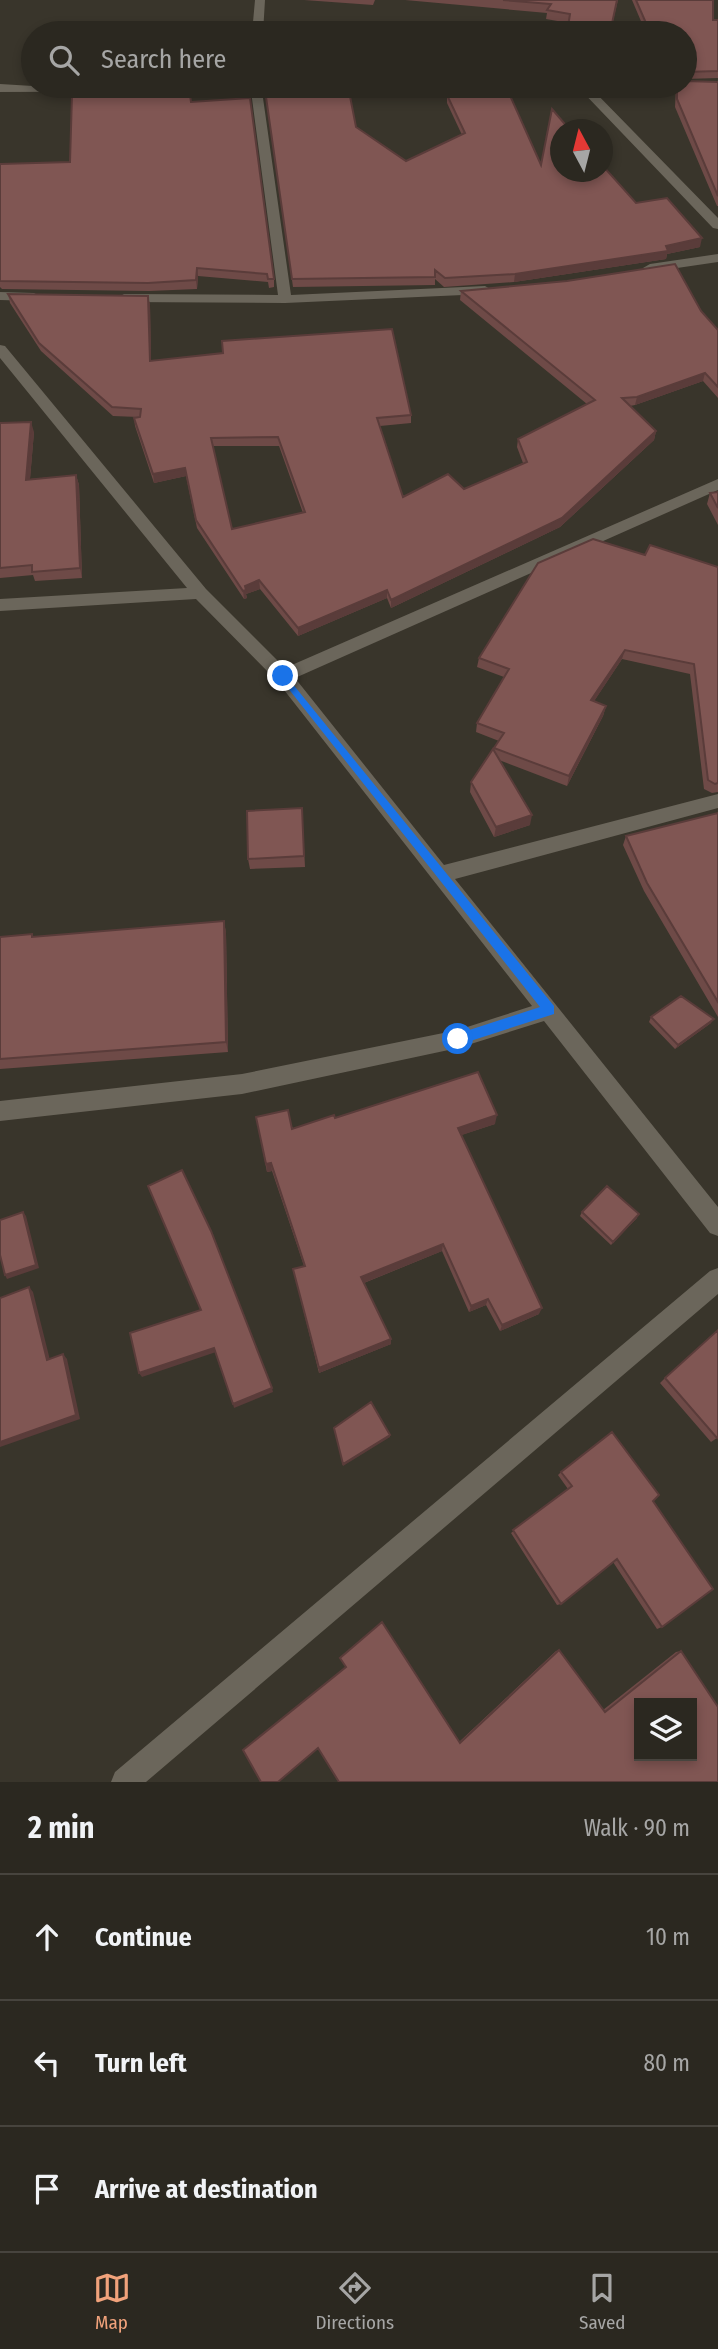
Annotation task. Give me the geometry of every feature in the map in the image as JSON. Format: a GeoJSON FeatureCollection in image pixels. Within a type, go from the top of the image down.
{"type":"FeatureCollection","features":[{"type":"Feature","properties":{"kind":"street"},"geometry":{"type":"LineString","coordinates":[[259,21],[260,0]]}},
{"type":"Feature","properties":{"kind":"street"},"geometry":{"type":"LineString","coordinates":[[0,88],[21,88]]}},
{"type":"Feature","properties":{"kind":"street"},"geometry":{"type":"LineString","coordinates":[[258,98],[285,299]]}},
{"type":"Feature","properties":{"kind":"street"},"geometry":{"type":"LineString","coordinates":[[595,98],[718,225]]}},
{"type":"Feature","properties":{"kind":"street"},"geometry":{"type":"LineString","coordinates":[[637,270],[718,258]]}},
{"type":"Feature","properties":{"kind":"street"},"geometry":{"type":"LineString","coordinates":[[109,297],[285,299],[504,289]]}},
{"type":"Feature","properties":{"kind":"street"},"geometry":{"type":"LineString","coordinates":[[0,296],[54,297]]}},
{"type":"Feature","properties":{"kind":"street"},"geometry":{"type":"LineString","coordinates":[[0,349],[200,593],[283,676],[718,1225]]}},
{"type":"Feature","properties":{"kind":"street"},"geometry":{"type":"LineString","coordinates":[[283,676],[718,484]]}},
{"type":"Feature","properties":{"kind":"street"},"geometry":{"type":"LineString","coordinates":[[0,605],[200,593]]}},
{"type":"Feature","properties":{"kind":"street"},"geometry":{"type":"LineString","coordinates":[[442,874],[718,801]]}},
{"type":"Feature","properties":{"kind":"street"},"geometry":{"type":"LineString","coordinates":[[0,1111],[242,1084],[458,1039],[550,1010]]}},
{"type":"Feature","properties":{"kind":"street"},"geometry":{"type":"LineString","coordinates":[[125,1782],[718,1279]]}},
{"type":"Feature","properties":{"kind":"building"},"geometry":{"type":"Polygon","coordinates":[[[503,0],[617,0],[613,21],[569,21],[570,14],[547,10],[551,4],[503,0]]]}},
{"type":"Feature","properties":{"kind":"building"},"geometry":{"type":"Polygon","coordinates":[[[636,0],[713,0],[713,20],[718,20],[718,71],[697,72],[697,21],[645,21],[636,0]]]}},
{"type":"Feature","properties":{"kind":"building"},"geometry":{"type":"Polygon","coordinates":[[[697,81],[718,82],[718,196],[677,99],[697,98],[697,81]]]}},
{"type":"Feature","properties":{"kind":"building"},"geometry":{"type":"Polygon","coordinates":[[[72,98],[190,98],[191,102],[250,98],[274,279],[268,279],[267,274],[197,268],[196,280],[148,283],[0,281],[0,164],[70,162],[72,98]]]}},
{"type":"Feature","properties":{"kind":"building"},"geometry":{"type":"Polygon","coordinates":[[[266,98],[350,98],[356,127],[406,161],[465,133],[448,98],[511,98],[541,165],[550,119],[550,182],[613,182],[613,177],[636,203],[667,198],[702,238],[666,246],[668,251],[515,274],[445,278],[435,270],[435,277],[292,279],[266,98]]]}},
{"type":"Feature","properties":{"kind":"building"},"geometry":{"type":"Polygon","coordinates":[[[552,109],[561,119],[550,119],[552,109]]]}},
{"type":"Feature","properties":{"kind":"building"},"geometry":{"type":"Polygon","coordinates":[[[675,264],[701,311],[718,330],[718,387],[705,373],[637,397],[622,398],[656,431],[562,518],[391,600],[387,590],[298,628],[259,580],[245,586],[246,590],[243,591],[196,520],[185,468],[153,474],[134,418],[140,417],[141,409],[112,407],[39,343],[8,294],[148,296],[150,361],[223,353],[222,341],[392,329],[411,415],[377,418],[403,497],[448,474],[464,489],[527,462],[518,439],[595,400],[461,291],[567,281],[675,264]],[[278,437],[211,438],[232,529],[305,512],[278,437]]]}},
{"type":"Feature","properties":{"kind":"building"},"geometry":{"type":"Polygon","coordinates":[[[31,422],[26,480],[76,475],[80,568],[32,572],[32,565],[0,568],[0,423],[31,422]]]}},
{"type":"Feature","properties":{"kind":"building"},"geometry":{"type":"Polygon","coordinates":[[[718,492],[718,508],[710,493],[718,492]]]}},
{"type":"Feature","properties":{"kind":"building"},"geometry":{"type":"Polygon","coordinates":[[[593,539],[645,555],[650,545],[718,567],[718,783],[708,780],[694,664],[625,650],[591,700],[606,706],[569,776],[494,748],[504,733],[477,723],[509,669],[479,658],[538,563],[593,539]]]}},
{"type":"Feature","properties":{"kind":"building"},"geometry":{"type":"Polygon","coordinates":[[[493,749],[532,815],[496,827],[471,782],[493,749]]]}},
{"type":"Feature","properties":{"kind":"building"},"geometry":{"type":"Polygon","coordinates":[[[302,808],[304,856],[248,859],[247,811],[302,808]]]}},
{"type":"Feature","properties":{"kind":"building"},"geometry":{"type":"Polygon","coordinates":[[[718,813],[718,1002],[647,883],[626,836],[718,813]]]}},
{"type":"Feature","properties":{"kind":"building"},"geometry":{"type":"Polygon","coordinates":[[[224,921],[226,1042],[0,1059],[0,937],[32,934],[32,937],[224,921]]]}},
{"type":"Feature","properties":{"kind":"building"},"geometry":{"type":"Polygon","coordinates":[[[681,996],[714,1019],[678,1045],[651,1017],[681,996]]]}},
{"type":"Feature","properties":{"kind":"building"},"geometry":{"type":"Polygon","coordinates":[[[478,1072],[497,1115],[458,1128],[542,1308],[502,1325],[488,1299],[471,1306],[443,1244],[361,1277],[391,1339],[319,1368],[293,1269],[305,1266],[271,1163],[266,1164],[256,1117],[288,1110],[292,1129],[478,1072]]]}},
{"type":"Feature","properties":{"kind":"building"},"geometry":{"type":"Polygon","coordinates":[[[182,1170],[211,1231],[272,1388],[233,1404],[214,1348],[139,1373],[130,1333],[201,1310],[148,1186],[182,1170]]]}},
{"type":"Feature","properties":{"kind":"building"},"geometry":{"type":"Polygon","coordinates":[[[607,1186],[639,1214],[613,1242],[582,1212],[607,1186]]]}},
{"type":"Feature","properties":{"kind":"building"},"geometry":{"type":"Polygon","coordinates":[[[23,1212],[36,1265],[5,1275],[0,1255],[0,1220],[23,1212]]]}},
{"type":"Feature","properties":{"kind":"building"},"geometry":{"type":"Polygon","coordinates":[[[29,1287],[47,1360],[63,1354],[76,1415],[0,1442],[0,1298],[29,1287]]]}},
{"type":"Feature","properties":{"kind":"building"},"geometry":{"type":"Polygon","coordinates":[[[718,1330],[718,1436],[717,1438],[665,1378],[718,1330]]]}},
{"type":"Feature","properties":{"kind":"building"},"geometry":{"type":"Polygon","coordinates":[[[371,1402],[390,1435],[343,1464],[334,1428],[371,1402]]]}},
{"type":"Feature","properties":{"kind":"building"},"geometry":{"type":"Polygon","coordinates":[[[612,1432],[659,1495],[653,1501],[713,1589],[662,1627],[617,1559],[561,1604],[513,1530],[572,1486],[561,1472],[612,1432]]]}},
{"type":"Feature","properties":{"kind":"building"},"geometry":{"type":"Polygon","coordinates":[[[382,1622],[460,1743],[559,1650],[605,1712],[681,1651],[718,1707],[718,1782],[339,1782],[318,1748],[278,1782],[261,1782],[243,1750],[346,1667],[340,1658],[382,1622]]]}},
{"type":"Feature","properties":{"kind":"route"},"geometry":{"type":"LineString","coordinates":[[283,676],[550,1010],[458,1039]]}}]}
